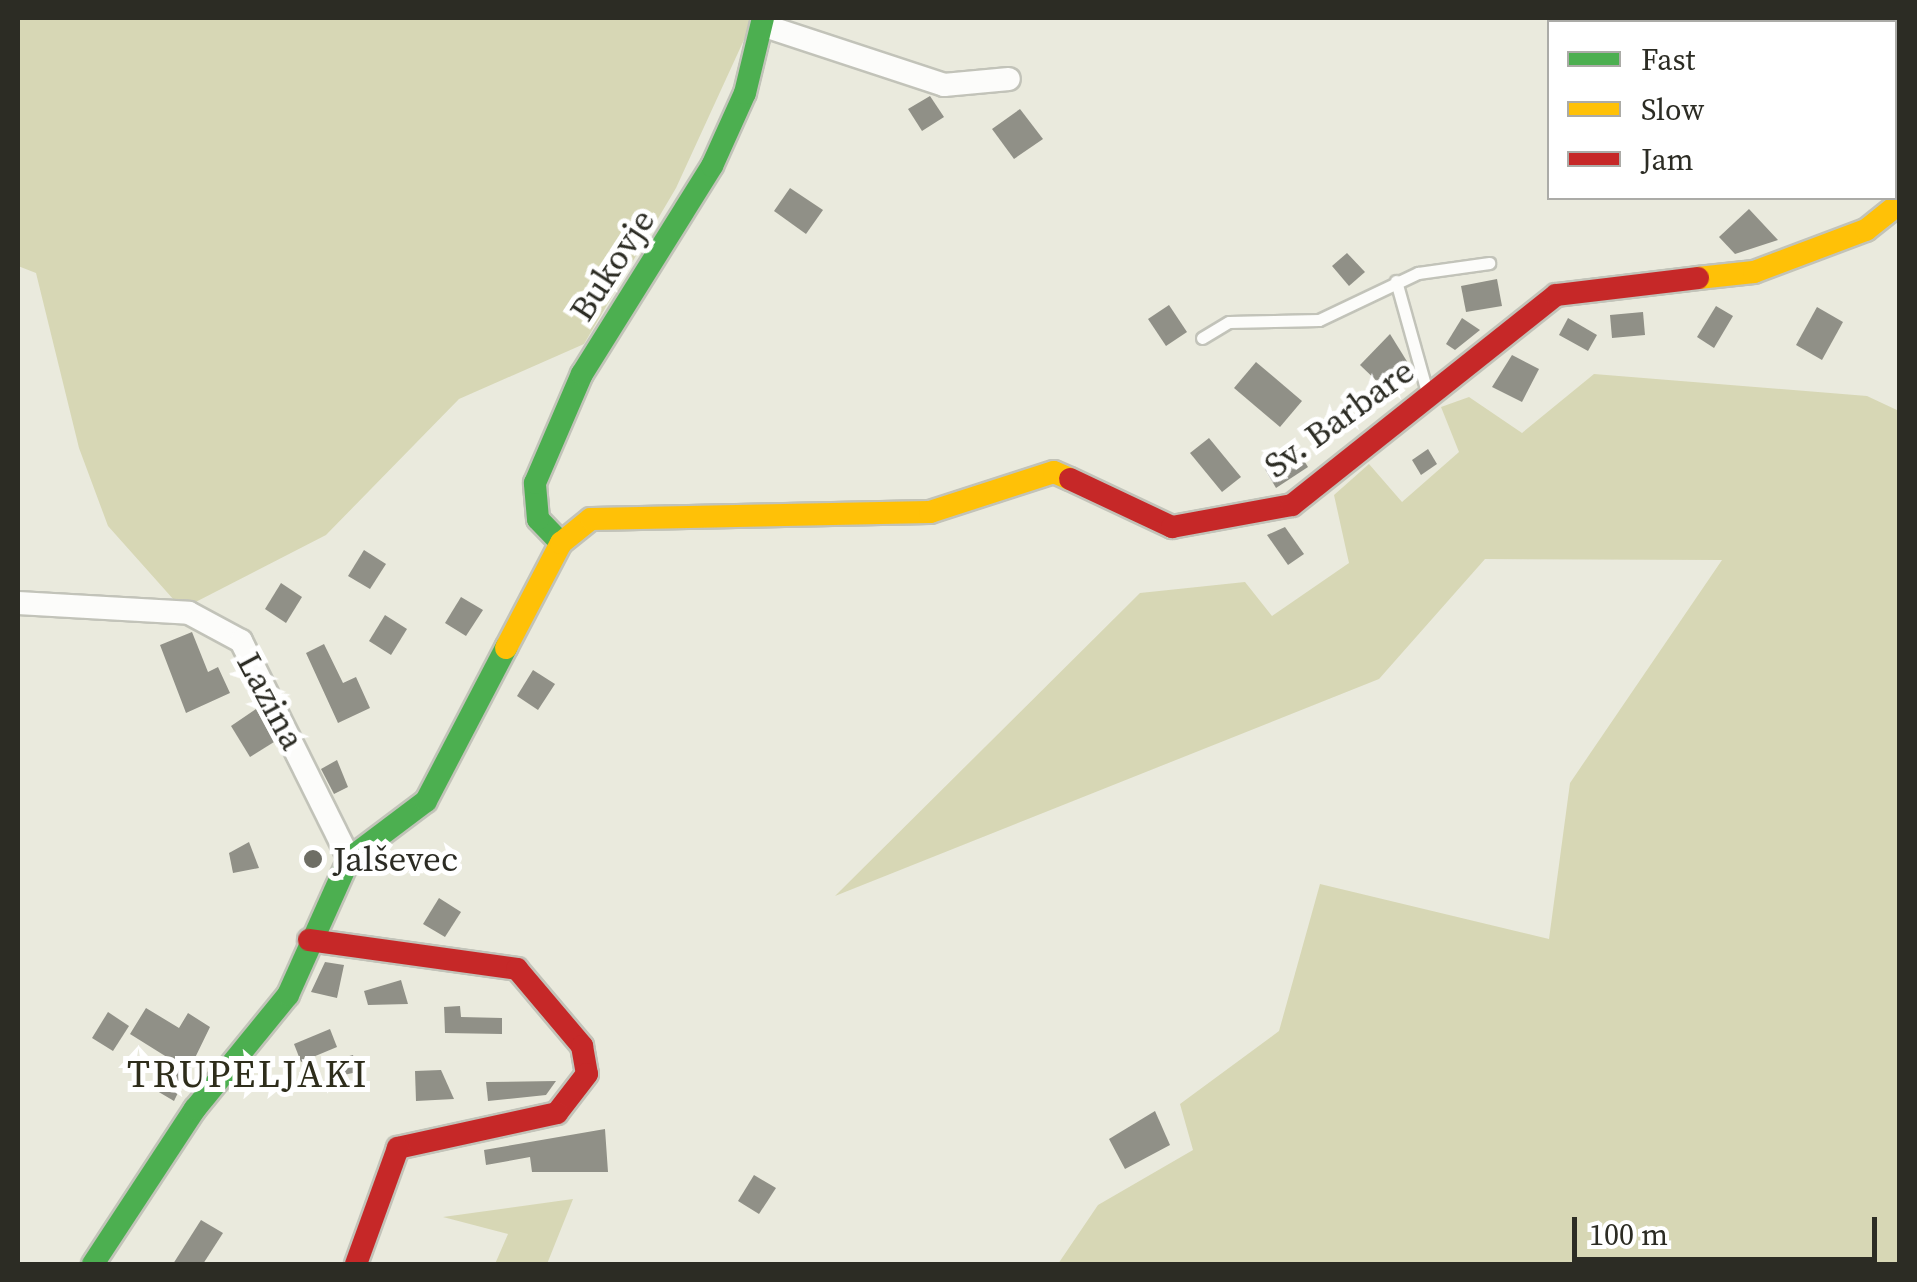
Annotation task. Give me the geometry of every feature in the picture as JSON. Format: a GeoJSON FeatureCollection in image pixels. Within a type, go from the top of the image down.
{"type":"FeatureCollection","features":[{"type":"Feature","properties":{"kind":"street"},"geometry":{"type":"LineString","coordinates":[[763,21],[944,85],[1010,79]]}},
{"type":"Feature","properties":{"kind":"street","name":"Bukovje"},"geometry":{"type":"LineString","coordinates":[[561,543],[538,519],[536,483],[582,374],[658,267],[712,166],[763,21]]}},
{"type":"Feature","properties":{"kind":"street","name":"Sv. Barbare"},"geometry":{"type":"LineString","coordinates":[[561,543],[591,519],[930,512],[1054,472],[1172,527],[1292,504],[1556,295],[1754,272],[1866,230],[1900,203]]}},
{"type":"Feature","properties":{"kind":"street"},"geometry":{"type":"LineString","coordinates":[[93,1264],[194,1109],[288,995],[309,940],[349,859],[426,801],[561,543]]}},
{"type":"Feature","properties":{"kind":"street","name":"Lazina"},"geometry":{"type":"LineString","coordinates":[[18,602],[189,613],[241,642],[349,859]]}},
{"type":"Feature","properties":{"kind":"street"},"geometry":{"type":"LineString","coordinates":[[309,940],[517,969],[582,1046],[586,1074],[557,1112],[398,1148],[356,1264]]}},
{"type":"Feature","properties":{"kind":"lane"},"geometry":{"type":"LineString","coordinates":[[1202,338],[1229,322],[1319,320],[1396,281],[1488,263]]}},
{"type":"Feature","properties":{"kind":"lane"},"geometry":{"type":"LineString","coordinates":[[1396,281],[1428,396]]}},
{"type":"Feature","properties":{"kind":"green space"},"geometry":{"type":"Polygon","coordinates":[[[18,18],[754,18],[676,188],[584,344],[459,399],[326,535],[182,609],[108,526],[79,448],[36,273],[18,266],[18,18]]]}},
{"type":"Feature","properties":{"kind":"green space"},"geometry":{"type":"Polygon","coordinates":[[[1594,374],[1867,396],[1899,411],[1899,1264],[1058,1264],[1098,1205],[1193,1150],[1180,1104],[1279,1031],[1320,884],[1549,939],[1570,783],[1722,560],[1485,559],[1379,679],[835,896],[1140,593],[1245,582],[1272,616],[1349,563],[1334,495],[1369,464],[1402,502],[1459,452],[1441,407],[1469,397],[1522,433],[1594,374]]]}},
{"type":"Feature","properties":{"kind":"green space"},"geometry":{"type":"Polygon","coordinates":[[[573,1199],[547,1264],[495,1264],[508,1234],[443,1217],[573,1199]]]}},
{"type":"Feature","properties":{"kind":"building"},"geometry":{"type":"Polygon","coordinates":[[[930,96],[944,117],[922,131],[908,109],[930,96]]]}},
{"type":"Feature","properties":{"kind":"building"},"geometry":{"type":"Polygon","coordinates":[[[1020,109],[1043,139],[1014,159],[992,129],[1020,109]]]}},
{"type":"Feature","properties":{"kind":"building"},"geometry":{"type":"Polygon","coordinates":[[[790,188],[823,210],[806,234],[774,211],[790,188]]]}},
{"type":"Feature","properties":{"kind":"building"},"geometry":{"type":"Polygon","coordinates":[[[1749,209],[1778,240],[1735,254],[1719,237],[1749,209]]]}},
{"type":"Feature","properties":{"kind":"building"},"geometry":{"type":"Polygon","coordinates":[[[1347,253],[1365,272],[1349,286],[1332,266],[1347,253]]]}},
{"type":"Feature","properties":{"kind":"building"},"geometry":{"type":"Polygon","coordinates":[[[1497,279],[1502,306],[1466,312],[1461,286],[1497,279]]]}},
{"type":"Feature","properties":{"kind":"building"},"geometry":{"type":"Polygon","coordinates":[[[1169,305],[1187,332],[1166,346],[1148,319],[1169,305]]]}},
{"type":"Feature","properties":{"kind":"building"},"geometry":{"type":"Polygon","coordinates":[[[1716,306],[1733,316],[1714,348],[1697,337],[1716,306]]]}},
{"type":"Feature","properties":{"kind":"building"},"geometry":{"type":"Polygon","coordinates":[[[1817,307],[1843,322],[1822,360],[1796,345],[1817,307]]]}},
{"type":"Feature","properties":{"kind":"building"},"geometry":{"type":"Polygon","coordinates":[[[1643,312],[1645,335],[1612,338],[1610,315],[1643,312]]]}},
{"type":"Feature","properties":{"kind":"building"},"geometry":{"type":"Polygon","coordinates":[[[1462,318],[1480,330],[1455,350],[1446,344],[1462,318]]]}},
{"type":"Feature","properties":{"kind":"building"},"geometry":{"type":"Polygon","coordinates":[[[1568,318],[1597,335],[1588,351],[1559,335],[1568,318]]]}},
{"type":"Feature","properties":{"kind":"building"},"geometry":{"type":"Polygon","coordinates":[[[1390,334],[1408,363],[1384,388],[1360,365],[1390,334]]]}},
{"type":"Feature","properties":{"kind":"building"},"geometry":{"type":"Polygon","coordinates":[[[1512,355],[1539,369],[1522,402],[1492,387],[1512,355]]]}},
{"type":"Feature","properties":{"kind":"building"},"geometry":{"type":"Polygon","coordinates":[[[1256,362],[1302,401],[1280,427],[1234,388],[1256,362]]]}},
{"type":"Feature","properties":{"kind":"building"},"geometry":{"type":"Polygon","coordinates":[[[1209,438],[1241,477],[1222,492],[1190,453],[1209,438]]]}},
{"type":"Feature","properties":{"kind":"building"},"geometry":{"type":"Polygon","coordinates":[[[1295,446],[1308,467],[1276,488],[1263,466],[1295,446]]]}},
{"type":"Feature","properties":{"kind":"building"},"geometry":{"type":"Polygon","coordinates":[[[1428,449],[1437,464],[1421,475],[1412,460],[1428,449]]]}},
{"type":"Feature","properties":{"kind":"building"},"geometry":{"type":"Polygon","coordinates":[[[1285,527],[1304,554],[1288,565],[1267,535],[1285,527]]]}},
{"type":"Feature","properties":{"kind":"building"},"geometry":{"type":"Polygon","coordinates":[[[364,550],[386,564],[370,589],[348,576],[364,550]]]}},
{"type":"Feature","properties":{"kind":"building"},"geometry":{"type":"Polygon","coordinates":[[[281,583],[302,597],[286,623],[265,609],[281,583]]]}},
{"type":"Feature","properties":{"kind":"building"},"geometry":{"type":"Polygon","coordinates":[[[461,597],[483,610],[466,636],[445,623],[461,597]]]}},
{"type":"Feature","properties":{"kind":"building"},"geometry":{"type":"Polygon","coordinates":[[[385,615],[407,629],[391,655],[369,641],[385,615]]]}},
{"type":"Feature","properties":{"kind":"building"},"geometry":{"type":"Polygon","coordinates":[[[192,632],[208,672],[218,667],[230,693],[186,713],[160,645],[192,632]]]}},
{"type":"Feature","properties":{"kind":"building"},"geometry":{"type":"Polygon","coordinates":[[[324,644],[343,683],[356,677],[370,708],[338,723],[306,653],[324,644]]]}},
{"type":"Feature","properties":{"kind":"building"},"geometry":{"type":"Polygon","coordinates":[[[533,670],[555,684],[538,710],[517,696],[533,670]]]}},
{"type":"Feature","properties":{"kind":"building"},"geometry":{"type":"Polygon","coordinates":[[[256,709],[274,742],[250,757],[231,726],[256,709]]]}},
{"type":"Feature","properties":{"kind":"building"},"geometry":{"type":"Polygon","coordinates":[[[337,760],[348,787],[334,794],[321,769],[337,760]]]}},
{"type":"Feature","properties":{"kind":"building"},"geometry":{"type":"Polygon","coordinates":[[[249,842],[259,868],[233,873],[229,853],[249,842]]]}},
{"type":"Feature","properties":{"kind":"building"},"geometry":{"type":"Polygon","coordinates":[[[439,898],[461,912],[445,937],[423,924],[439,898]]]}},
{"type":"Feature","properties":{"kind":"building"},"geometry":{"type":"Polygon","coordinates":[[[325,962],[344,965],[337,998],[311,992],[325,962]]]}},
{"type":"Feature","properties":{"kind":"building"},"geometry":{"type":"Polygon","coordinates":[[[401,980],[408,1004],[368,1005],[364,991],[401,980]]]}},
{"type":"Feature","properties":{"kind":"building"},"geometry":{"type":"Polygon","coordinates":[[[460,1006],[461,1017],[502,1018],[502,1034],[445,1033],[444,1007],[460,1006]]]}},
{"type":"Feature","properties":{"kind":"building"},"geometry":{"type":"Polygon","coordinates":[[[146,1008],[179,1028],[188,1013],[210,1027],[174,1101],[152,1088],[170,1059],[130,1034],[146,1008]]]}},
{"type":"Feature","properties":{"kind":"building"},"geometry":{"type":"Polygon","coordinates":[[[108,1012],[129,1026],[113,1051],[92,1038],[108,1012]]]}},
{"type":"Feature","properties":{"kind":"building"},"geometry":{"type":"Polygon","coordinates":[[[330,1029],[337,1047],[301,1062],[294,1044],[330,1029]]]}},
{"type":"Feature","properties":{"kind":"building"},"geometry":{"type":"Polygon","coordinates":[[[353,1055],[357,1072],[335,1077],[331,1061],[353,1055]]]}},
{"type":"Feature","properties":{"kind":"building"},"geometry":{"type":"Polygon","coordinates":[[[441,1070],[454,1099],[416,1101],[415,1071],[441,1070]]]}},
{"type":"Feature","properties":{"kind":"building"},"geometry":{"type":"Polygon","coordinates":[[[556,1081],[546,1095],[488,1101],[486,1082],[556,1081]]]}},
{"type":"Feature","properties":{"kind":"building"},"geometry":{"type":"Polygon","coordinates":[[[1155,1111],[1170,1145],[1125,1169],[1109,1139],[1155,1111]]]}},
{"type":"Feature","properties":{"kind":"building"},"geometry":{"type":"Polygon","coordinates":[[[605,1129],[608,1172],[532,1172],[530,1157],[486,1165],[484,1150],[605,1129]]]}},
{"type":"Feature","properties":{"kind":"building"},"geometry":{"type":"Polygon","coordinates":[[[754,1175],[776,1188],[759,1214],[738,1201],[754,1175]]]}},
{"type":"Feature","properties":{"kind":"building"},"geometry":{"type":"Polygon","coordinates":[[[201,1220],[223,1233],[203,1264],[173,1264],[201,1220]]]}},
{"type":"Feature","properties":{"kind":"traffic: fast"},"geometry":{"type":"LineString","coordinates":[[561,543],[538,519],[535,483],[582,374],[712,166],[745,93],[763,18]]}},
{"type":"Feature","properties":{"kind":"traffic: fast"},"geometry":{"type":"LineString","coordinates":[[93,1264],[195,1109],[288,995],[349,859],[426,801],[506,648]]}},
{"type":"Feature","properties":{"kind":"traffic: slow"},"geometry":{"type":"LineString","coordinates":[[1698,278],[1754,272],[1866,230],[1900,203]]}},
{"type":"Feature","properties":{"kind":"traffic: slow"},"geometry":{"type":"LineString","coordinates":[[506,648],[561,543],[591,519],[930,512],[1054,472],[1070,479]]}},
{"type":"Feature","properties":{"kind":"traffic: jam"},"geometry":{"type":"LineString","coordinates":[[1070,479],[1172,527],[1292,505],[1556,295],[1698,278]]}},
{"type":"Feature","properties":{"kind":"traffic: jam"},"geometry":{"type":"LineString","coordinates":[[309,940],[517,969],[582,1046],[587,1074],[557,1113],[398,1148],[356,1264]]}},
{"type":"Feature","properties":{"kind":"place","name":"Jalševec"},"geometry":{"type":"Point","coordinates":[313,859]}},
{"type":"Feature","properties":{"kind":"district","name":"TRUPELJAKI"},"geometry":{"type":"Point","coordinates":[248,1075]}}]}
